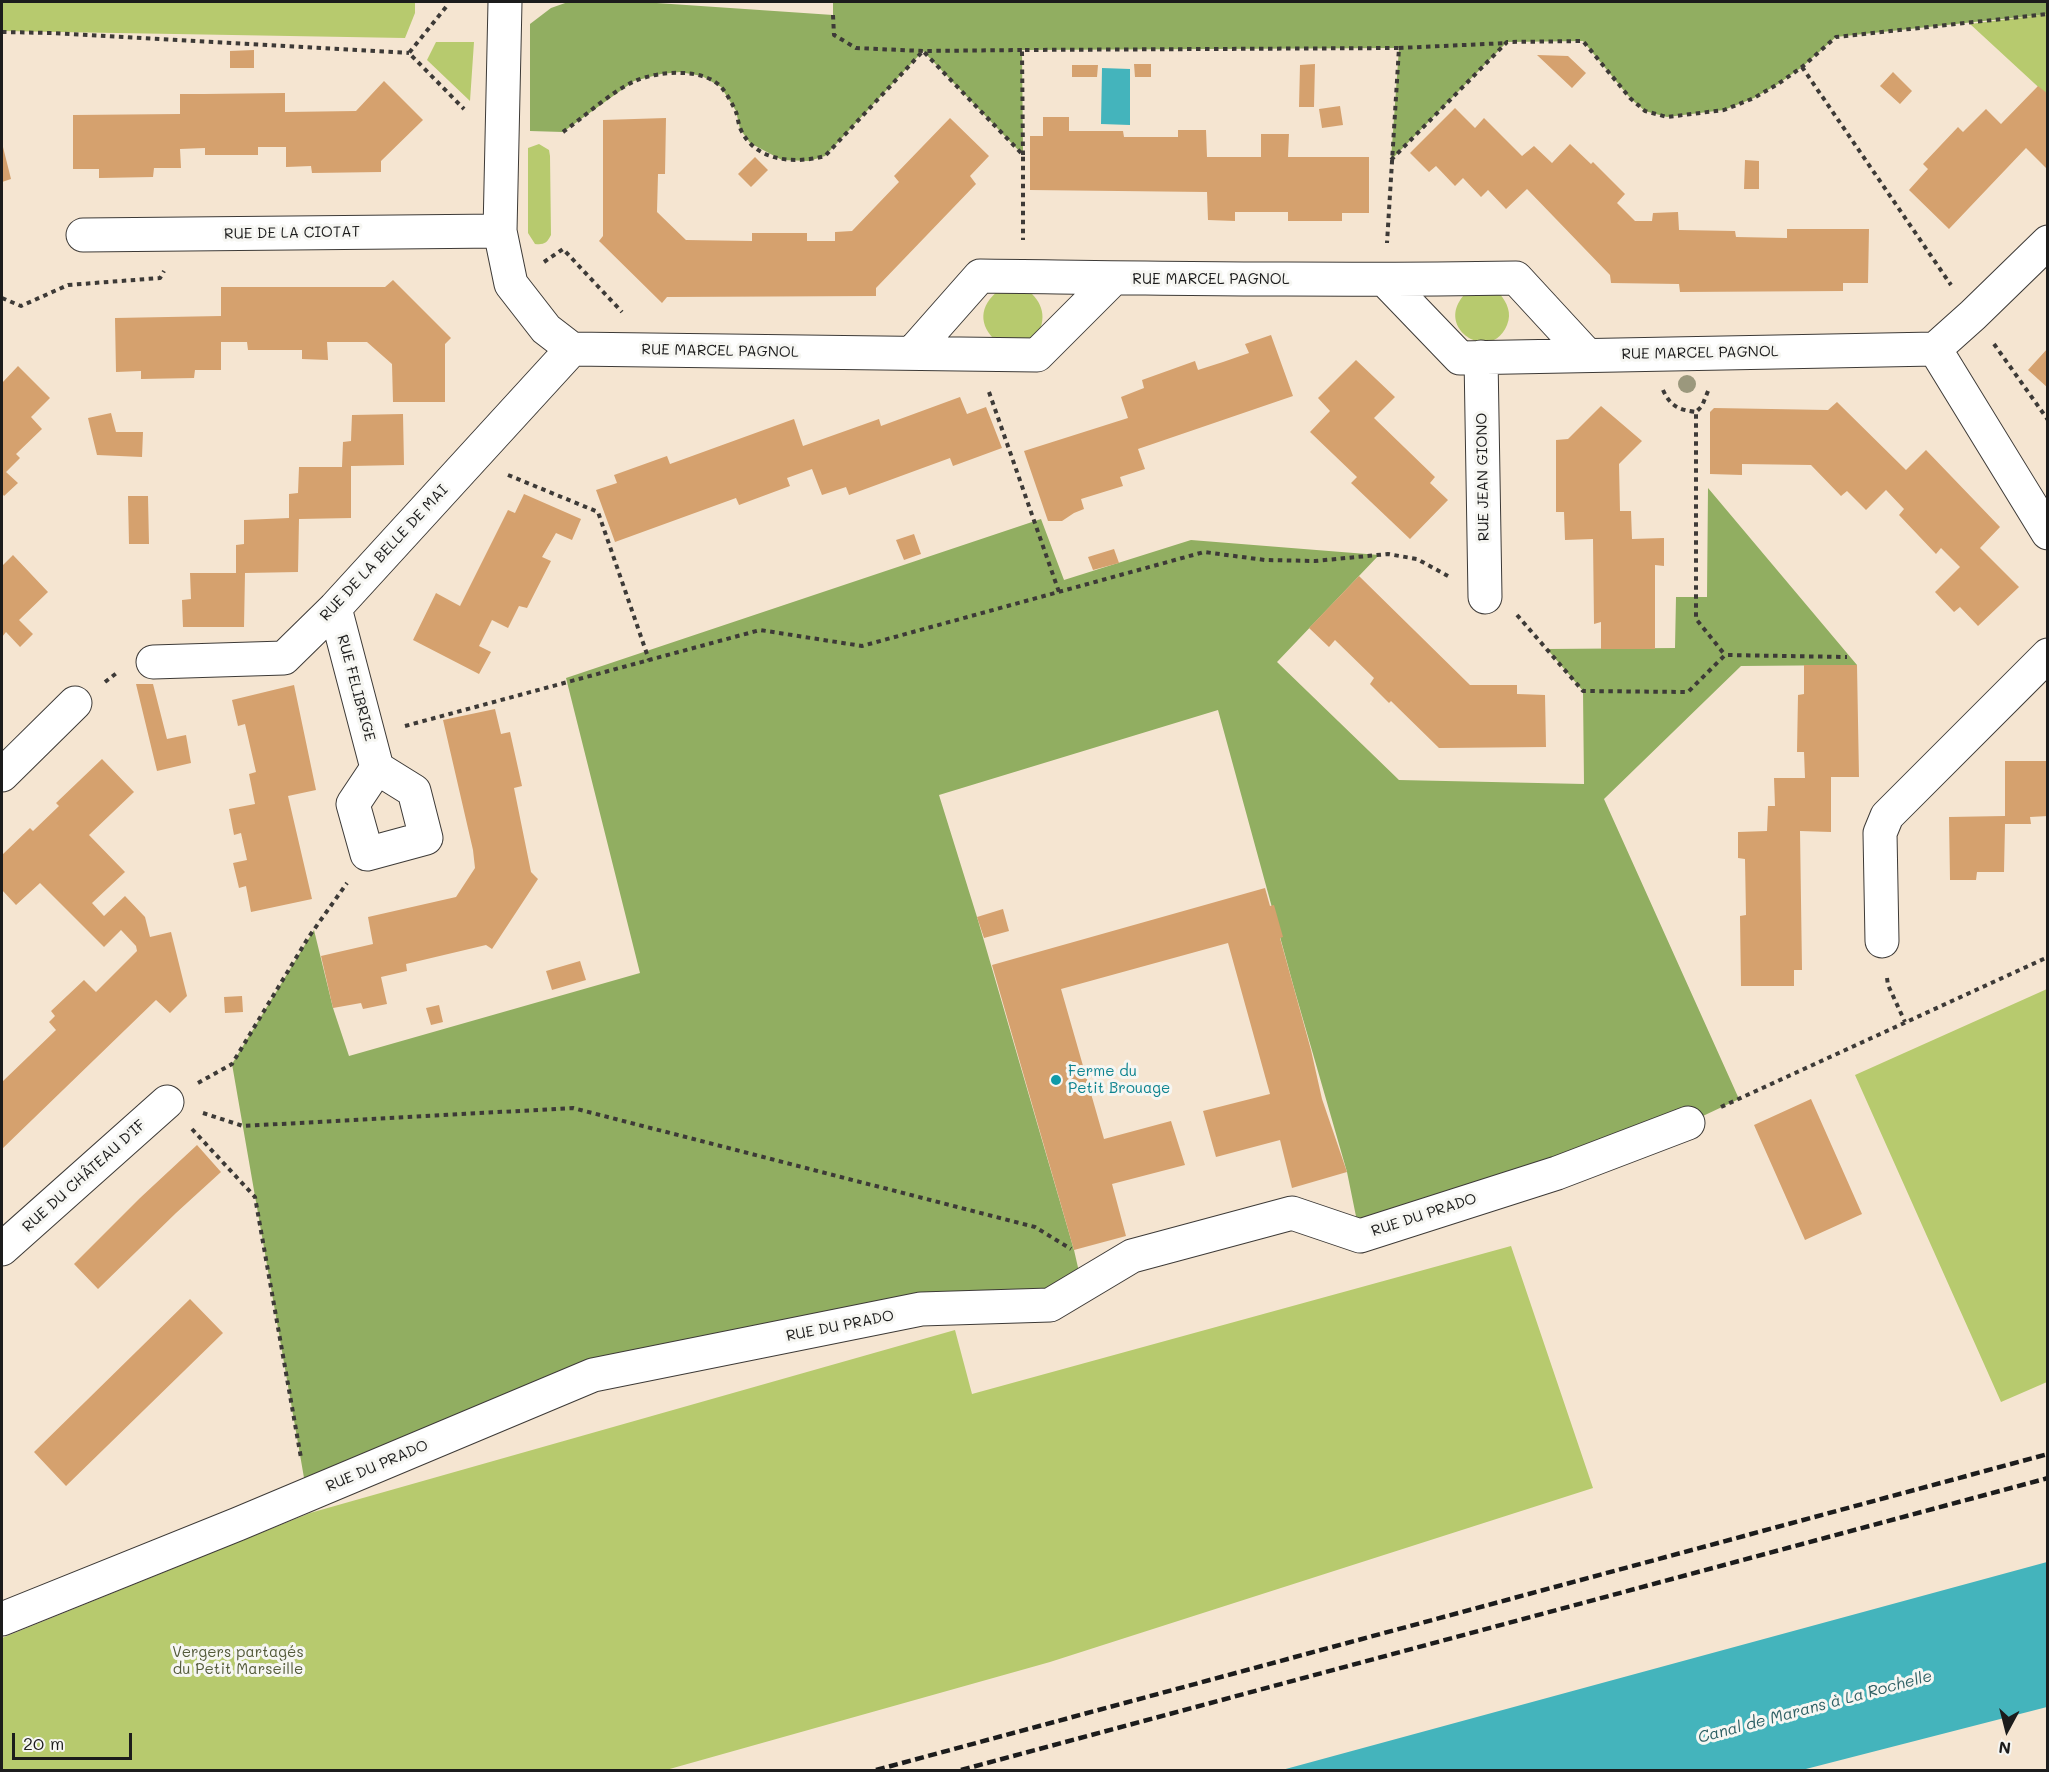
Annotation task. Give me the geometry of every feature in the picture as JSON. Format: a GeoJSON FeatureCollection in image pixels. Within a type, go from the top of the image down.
{"type":"FeatureCollection","features":[{"type":"Feature","properties":{"kind":"street"},"geometry":{"type":"LineString","coordinates":[[505,2],[500,231],[511,284],[546,329],[572,349]]}},
{"type":"Feature","properties":{"kind":"street","name":"RUE DE LA CIOTAT"},"geometry":{"type":"LineString","coordinates":[[83,235],[500,231]]}},
{"type":"Feature","properties":{"kind":"street"},"geometry":{"type":"LineString","coordinates":[[2048,242],[1935,349],[2048,533]]}},
{"type":"Feature","properties":{"kind":"street"},"geometry":{"type":"LineString","coordinates":[[912,353],[980,276],[1113,279]]}},
{"type":"Feature","properties":{"kind":"street"},"geometry":{"type":"LineString","coordinates":[[1385,280],[1516,278],[1587,355]]}},
{"type":"Feature","properties":{"kind":"street","name":"RUE MARCEL PAGNOL"},"geometry":{"type":"LineString","coordinates":[[572,349],[1037,355],[1113,279],[1385,280],[1460,358],[1935,349]]}},
{"type":"Feature","properties":{"kind":"street","name":"RUE DE LA BELLE DE MAI"},"geometry":{"type":"LineString","coordinates":[[153,662],[284,658],[335,608],[572,349]]}},
{"type":"Feature","properties":{"kind":"street","name":"RUE JEAN GIONO"},"geometry":{"type":"LineString","coordinates":[[1481,357],[1485,597]]}},
{"type":"Feature","properties":{"kind":"street","name":"RUE FELIBRIGE"},"geometry":{"type":"LineString","coordinates":[[335,608],[377,768]]}},
{"type":"Feature","properties":{"kind":"street"},"geometry":{"type":"LineString","coordinates":[[1882,941],[1880,833],[1887,816],[2048,655]]}},
{"type":"Feature","properties":{"kind":"street"},"geometry":{"type":"LineString","coordinates":[[2,775],[75,703]]}},
{"type":"Feature","properties":{"kind":"street"},"geometry":{"type":"LineString","coordinates":[[377,768],[414,791],[426,838],[367,854],[353,804],[377,768]]}},
{"type":"Feature","properties":{"kind":"street","name":"RUE DU CHÂTEAU D'IF"},"geometry":{"type":"LineString","coordinates":[[2,1250],[166,1102]]}},
{"type":"Feature","properties":{"kind":"street","name":"RUE DU PRADO"},"geometry":{"type":"LineString","coordinates":[[2,1619],[593,1376],[921,1309],[1050,1305],[1132,1256],[1292,1213],[1360,1236],[1557,1173],[1688,1123]]}},
{"type":"Feature","properties":{"kind":"path"},"geometry":{"type":"LineString","coordinates":[[410,53],[446,7]]}},
{"type":"Feature","properties":{"kind":"path"},"geometry":{"type":"LineString","coordinates":[[833,15],[834,35],[856,48],[923,51],[1399,48],[1507,42],[1583,41],[1630,98],[1645,111],[1667,117],[1724,110],[1754,98],[1802,67],[1836,37],[2048,14]]}},
{"type":"Feature","properties":{"kind":"path"},"geometry":{"type":"LineString","coordinates":[[2,32],[410,53],[501,146]]}},
{"type":"Feature","properties":{"kind":"path"},"geometry":{"type":"LineString","coordinates":[[1391,160],[1507,42]]}},
{"type":"Feature","properties":{"kind":"path"},"geometry":{"type":"LineString","coordinates":[[1385,280],[1399,48]]}},
{"type":"Feature","properties":{"kind":"path"},"geometry":{"type":"LineString","coordinates":[[1022,50],[1023,277]]}},
{"type":"Feature","properties":{"kind":"path"},"geometry":{"type":"LineString","coordinates":[[563,132],[634,81],[680,72],[702,76],[721,87],[736,111],[740,129],[750,143],[765,154],[782,160],[809,160],[825,156],[923,51]]}},
{"type":"Feature","properties":{"kind":"path"},"geometry":{"type":"LineString","coordinates":[[923,51],[1023,155]]}},
{"type":"Feature","properties":{"kind":"path"},"geometry":{"type":"LineString","coordinates":[[1802,67],[1933,262],[2048,420]]}},
{"type":"Feature","properties":{"kind":"path"},"geometry":{"type":"LineString","coordinates":[[2,298],[21,306],[68,285],[160,278],[191,234]]}},
{"type":"Feature","properties":{"kind":"path"},"geometry":{"type":"LineString","coordinates":[[563,249],[658,350]]}},
{"type":"Feature","properties":{"kind":"path"},"geometry":{"type":"LineString","coordinates":[[1696,412],[1696,619],[1725,655]]}},
{"type":"Feature","properties":{"kind":"path"},"geometry":{"type":"LineString","coordinates":[[999,421],[1059,592]]}},
{"type":"Feature","properties":{"kind":"path"},"geometry":{"type":"LineString","coordinates":[[470,459],[598,512],[649,660]]}},
{"type":"Feature","properties":{"kind":"path"},"geometry":{"type":"LineString","coordinates":[[369,735],[760,630],[862,646],[1203,552],[1265,560],[1315,561],[1388,554],[1417,559],[1515,613],[1583,691],[1688,692],[1725,655],[1847,657]]}},
{"type":"Feature","properties":{"kind":"path"},"geometry":{"type":"LineString","coordinates":[[75,703],[132,663],[153,662]]}},
{"type":"Feature","properties":{"kind":"path"},"geometry":{"type":"LineString","coordinates":[[307,1495],[255,1197],[166,1102],[232,1064],[308,938],[367,854]]}},
{"type":"Feature","properties":{"kind":"path"},"geometry":{"type":"LineString","coordinates":[[1882,941],[1888,985],[1905,1022]]}},
{"type":"Feature","properties":{"kind":"path"},"geometry":{"type":"LineString","coordinates":[[1688,1123],[2048,957]]}},
{"type":"Feature","properties":{"kind":"path"},"geometry":{"type":"LineString","coordinates":[[243,1126],[573,1108],[1035,1227],[1074,1250]]}},
{"type":"Feature","properties":{"kind":"green space"},"geometry":{"type":"Polygon","coordinates":[[[2,2],[415,2],[415,13],[405,38],[2,31],[2,2]]]}},
{"type":"Feature","properties":{"kind":"green space"},"geometry":{"type":"Polygon","coordinates":[[[568,2],[642,2],[833,15],[833,2],[2047,2],[2048,14],[1836,37],[1802,67],[1754,98],[1724,110],[1667,117],[1645,111],[1630,98],[1583,41],[1507,42],[1391,160],[1399,48],[1022,50],[1023,155],[923,51],[825,156],[809,161],[782,160],[750,143],[740,129],[736,111],[721,87],[702,76],[680,72],[634,81],[563,132],[530,131],[530,24],[551,8],[568,2]]]}},
{"type":"Feature","properties":{"kind":"green space"},"geometry":{"type":"Polygon","coordinates":[[[2047,14],[2047,95],[1970,24],[2047,14]]]}},
{"type":"Feature","properties":{"kind":"green space"},"geometry":{"type":"Polygon","coordinates":[[[436,42],[474,42],[470,101],[427,60],[436,42]]]}},
{"type":"Feature","properties":{"kind":"green space"},"geometry":{"type":"Polygon","coordinates":[[[539,144],[549,150],[550,156],[551,235],[545,243],[535,244],[528,233],[528,148],[539,144]]]}},
{"type":"Feature","properties":{"kind":"green space"},"geometry":{"type":"Polygon","coordinates":[[[999,290],[1029,291],[1034,296],[1041,308],[1042,320],[1034,340],[997,342],[986,329],[983,316],[985,309],[992,296],[999,290]]]}},
{"type":"Feature","properties":{"kind":"green space"},"geometry":{"type":"Polygon","coordinates":[[[1467,292],[1500,294],[1503,297],[1509,316],[1507,325],[1499,337],[1489,342],[1478,341],[1467,337],[1459,328],[1455,318],[1457,305],[1467,292]]]}},
{"type":"Feature","properties":{"kind":"green space"},"geometry":{"type":"Polygon","coordinates":[[[1708,488],[1857,665],[1741,666],[1604,799],[1739,1099],[1688,1123],[1360,1236],[1347,1172],[1218,710],[939,795],[977,917],[1074,1250],[1082,1285],[593,1375],[307,1495],[232,1064],[314,930],[333,1008],[349,1056],[640,973],[566,678],[1041,519],[1064,580],[1191,540],[1379,555],[1277,662],[1399,780],[1584,784],[1583,691],[1547,649],[1675,648],[1676,597],[1707,597],[1708,488]]]}},
{"type":"Feature","properties":{"kind":"green space"},"geometry":{"type":"Polygon","coordinates":[[[2047,989],[2047,1382],[2001,1402],[1855,1075],[2047,989]]]}},
{"type":"Feature","properties":{"kind":"green space","name":"Vergers partagés du Petit Marseille"},"geometry":{"type":"Polygon","coordinates":[[[1511,1246],[1593,1488],[1050,1662],[666,1770],[2,1770],[2,1638],[310,1513],[955,1330],[972,1394],[1511,1246]]]}},
{"type":"Feature","properties":{"kind":"water"},"geometry":{"type":"Polygon","coordinates":[[[1102,68],[1130,69],[1130,125],[1101,124],[1102,68]]]}},
{"type":"Feature","properties":{"kind":"water","name":"Canal de Marans à La Rochelle"},"geometry":{"type":"Polygon","coordinates":[[[2047,1562],[2047,1707],[1802,1770],[1282,1770],[2047,1562]]]}},
{"type":"Feature","properties":{"kind":"building"},"geometry":{"type":"Polygon","coordinates":[[[254,50],[254,68],[230,68],[230,51],[254,50]]]}},
{"type":"Feature","properties":{"kind":"building"},"geometry":{"type":"Polygon","coordinates":[[[1537,55],[1568,56],[1586,73],[1572,88],[1537,55]]]}},
{"type":"Feature","properties":{"kind":"building"},"geometry":{"type":"Polygon","coordinates":[[[1134,64],[1151,64],[1151,77],[1135,77],[1134,64]]]}},
{"type":"Feature","properties":{"kind":"building"},"geometry":{"type":"Polygon","coordinates":[[[1315,64],[1314,107],[1299,107],[1300,65],[1315,64]]]}},
{"type":"Feature","properties":{"kind":"building"},"geometry":{"type":"Polygon","coordinates":[[[1072,65],[1098,65],[1097,77],[1072,77],[1072,65]]]}},
{"type":"Feature","properties":{"kind":"building"},"geometry":{"type":"Polygon","coordinates":[[[1893,72],[1912,91],[1900,104],[1880,86],[1893,72]]]}},
{"type":"Feature","properties":{"kind":"building"},"geometry":{"type":"Polygon","coordinates":[[[384,81],[423,120],[381,161],[381,172],[312,173],[311,166],[286,167],[286,147],[258,147],[258,155],[205,155],[205,148],[180,149],[181,168],[154,168],[153,177],[99,178],[99,169],[73,169],[73,115],[180,114],[180,94],[285,93],[285,112],[356,111],[384,81]]]}},
{"type":"Feature","properties":{"kind":"building"},"geometry":{"type":"Polygon","coordinates":[[[2038,86],[2048,94],[2048,166],[2046,168],[2026,148],[1949,229],[1909,190],[1928,169],[1923,164],[1958,127],[1963,132],[1986,109],[2001,124],[2038,86]]]}},
{"type":"Feature","properties":{"kind":"building"},"geometry":{"type":"Polygon","coordinates":[[[1340,106],[1343,125],[1322,128],[1319,109],[1340,106]]]}},
{"type":"Feature","properties":{"kind":"building"},"geometry":{"type":"Polygon","coordinates":[[[1455,108],[1475,128],[1484,118],[1522,156],[1534,146],[1552,163],[1570,144],[1591,164],[1593,162],[1625,194],[1617,203],[1635,221],[1652,221],[1653,213],[1678,212],[1679,230],[1735,231],[1736,237],[1787,238],[1787,229],[1869,229],[1868,283],[1843,283],[1843,291],[1680,292],[1679,284],[1611,283],[1610,275],[1527,189],[1506,209],[1488,190],[1481,197],[1463,178],[1455,186],[1436,166],[1429,172],[1410,153],[1455,108]]]}},
{"type":"Feature","properties":{"kind":"building"},"geometry":{"type":"Polygon","coordinates":[[[1043,117],[1069,117],[1069,131],[1123,131],[1124,137],[1178,137],[1178,130],[1206,130],[1207,157],[1261,157],[1261,134],[1289,134],[1288,157],[1369,157],[1369,213],[1342,213],[1342,221],[1288,221],[1288,212],[1235,212],[1235,221],[1208,220],[1207,192],[1030,190],[1030,136],[1043,136],[1043,117]]]}},
{"type":"Feature","properties":{"kind":"building"},"geometry":{"type":"Polygon","coordinates":[[[666,118],[665,174],[658,174],[657,212],[686,240],[752,241],[752,233],[807,233],[807,241],[835,241],[835,232],[852,231],[899,182],[894,176],[950,118],[989,156],[970,176],[976,184],[876,288],[876,296],[667,297],[662,303],[599,241],[603,236],[603,120],[666,118]]]}},
{"type":"Feature","properties":{"kind":"building"},"geometry":{"type":"Polygon","coordinates":[[[2,143],[11,179],[2,182],[2,143]]]}},
{"type":"Feature","properties":{"kind":"building"},"geometry":{"type":"Polygon","coordinates":[[[755,157],[768,170],[751,187],[738,174],[755,157]]]}},
{"type":"Feature","properties":{"kind":"building"},"geometry":{"type":"Polygon","coordinates":[[[1745,160],[1759,161],[1759,189],[1744,189],[1745,160]]]}},
{"type":"Feature","properties":{"kind":"building"},"geometry":{"type":"Polygon","coordinates":[[[393,280],[451,338],[445,344],[445,402],[393,402],[392,364],[367,342],[327,342],[328,360],[302,359],[302,350],[248,350],[247,342],[221,342],[221,370],[195,370],[194,378],[141,379],[141,371],[116,372],[115,318],[221,316],[221,287],[385,287],[393,280]]]}},
{"type":"Feature","properties":{"kind":"building"},"geometry":{"type":"Polygon","coordinates":[[[1271,335],[1293,396],[1138,449],[1145,469],[1120,477],[1123,486],[1081,499],[1084,509],[1062,521],[1048,521],[1024,451],[1128,418],[1121,397],[1144,388],[1142,380],[1195,361],[1198,370],[1249,353],[1245,344],[1271,335]]]}},
{"type":"Feature","properties":{"kind":"building"},"geometry":{"type":"Polygon","coordinates":[[[2048,348],[2048,388],[2028,370],[2048,348]]]}},
{"type":"Feature","properties":{"kind":"building"},"geometry":{"type":"Polygon","coordinates":[[[1356,360],[1395,397],[1374,418],[1435,477],[1430,483],[1448,500],[1410,539],[1351,483],[1357,477],[1310,432],[1330,411],[1318,398],[1356,360]]]}},
{"type":"Feature","properties":{"kind":"building"},"geometry":{"type":"Polygon","coordinates":[[[18,366],[50,398],[31,417],[42,429],[16,454],[20,458],[6,472],[18,483],[4,496],[2,493],[2,383],[18,366]]]}},
{"type":"Feature","properties":{"kind":"building"},"geometry":{"type":"Polygon","coordinates":[[[960,397],[967,414],[986,407],[1002,448],[953,466],[950,458],[849,495],[846,487],[822,495],[812,469],[787,478],[790,486],[739,505],[736,498],[615,542],[596,490],[617,483],[614,475],[667,456],[670,464],[794,419],[803,446],[879,419],[881,426],[960,397]]]}},
{"type":"Feature","properties":{"kind":"building"},"geometry":{"type":"Polygon","coordinates":[[[1837,402],[1906,470],[1926,450],[2000,527],[1980,548],[2019,587],[1978,626],[1960,607],[1954,612],[1935,592],[1960,567],[1941,548],[1936,554],[1899,515],[1904,509],[1886,490],[1866,510],[1847,491],[1841,496],[1811,465],[1742,464],[1742,475],[1710,474],[1710,412],[1714,408],[1828,410],[1837,402]]]}},
{"type":"Feature","properties":{"kind":"building"},"geometry":{"type":"Polygon","coordinates":[[[1601,406],[1642,441],[1619,464],[1620,511],[1631,511],[1632,539],[1664,538],[1664,566],[1655,565],[1655,649],[1601,649],[1601,622],[1594,624],[1593,539],[1565,540],[1564,512],[1556,512],[1556,440],[1568,439],[1601,406]]]}},
{"type":"Feature","properties":{"kind":"building"},"geometry":{"type":"Polygon","coordinates":[[[111,413],[116,432],[143,432],[142,457],[97,455],[88,418],[111,413]]]}},
{"type":"Feature","properties":{"kind":"building"},"geometry":{"type":"Polygon","coordinates":[[[403,414],[404,465],[351,466],[351,518],[299,519],[298,572],[245,573],[244,627],[183,627],[182,600],[191,599],[190,573],[236,573],[236,545],[244,544],[244,520],[289,518],[289,494],[298,493],[299,467],[342,467],[343,442],[351,441],[352,415],[403,414]]]}},
{"type":"Feature","properties":{"kind":"building"},"geometry":{"type":"Polygon","coordinates":[[[524,494],[581,519],[572,540],[556,533],[542,557],[551,561],[527,608],[519,606],[508,628],[492,620],[479,646],[491,652],[479,674],[413,640],[436,593],[460,606],[508,510],[515,513],[524,494]]]}},
{"type":"Feature","properties":{"kind":"building"},"geometry":{"type":"Polygon","coordinates":[[[128,496],[148,496],[149,544],[129,544],[128,496]]]}},
{"type":"Feature","properties":{"kind":"building"},"geometry":{"type":"Polygon","coordinates":[[[914,534],[921,554],[904,560],[896,540],[914,534]]]}},
{"type":"Feature","properties":{"kind":"building"},"geometry":{"type":"Polygon","coordinates":[[[1114,549],[1119,563],[1093,570],[1088,557],[1114,549]]]}},
{"type":"Feature","properties":{"kind":"building"},"geometry":{"type":"Polygon","coordinates":[[[13,555],[48,592],[19,620],[33,634],[20,647],[6,632],[2,637],[2,566],[13,555]]]}},
{"type":"Feature","properties":{"kind":"building"},"geometry":{"type":"Polygon","coordinates":[[[1359,576],[1470,685],[1517,685],[1517,694],[1545,695],[1546,747],[1439,748],[1391,701],[1389,703],[1370,684],[1374,678],[1335,640],[1329,647],[1309,628],[1359,576]]]}},
{"type":"Feature","properties":{"kind":"building"},"geometry":{"type":"Polygon","coordinates":[[[1804,665],[1857,665],[1859,777],[1831,777],[1831,832],[1800,831],[1802,970],[1794,970],[1794,986],[1741,986],[1740,916],[1746,915],[1745,859],[1738,858],[1738,832],[1767,831],[1768,806],[1775,806],[1774,778],[1805,778],[1804,752],[1797,752],[1798,695],[1804,694],[1804,665]]]}},
{"type":"Feature","properties":{"kind":"building"},"geometry":{"type":"Polygon","coordinates":[[[136,684],[153,684],[167,739],[186,735],[191,763],[157,771],[136,684]]]}},
{"type":"Feature","properties":{"kind":"building"},"geometry":{"type":"Polygon","coordinates":[[[294,685],[316,790],[288,796],[312,899],[251,912],[246,886],[239,888],[233,863],[247,860],[241,833],[234,835],[229,809],[255,804],[249,774],[256,772],[245,724],[238,726],[232,700],[294,685]]]}},
{"type":"Feature","properties":{"kind":"building"},"geometry":{"type":"Polygon","coordinates":[[[495,709],[501,734],[510,732],[522,786],[514,788],[531,872],[538,879],[492,949],[486,945],[406,964],[407,971],[381,977],[387,1004],[363,1009],[361,1003],[333,1008],[321,956],[373,944],[368,917],[456,897],[475,868],[473,850],[443,720],[495,709]]]}},
{"type":"Feature","properties":{"kind":"building"},"geometry":{"type":"Polygon","coordinates":[[[102,759],[134,792],[89,835],[125,872],[92,903],[104,916],[125,896],[145,917],[150,937],[171,932],[187,996],[170,1013],[156,1000],[2,1149],[2,1082],[56,1030],[49,1022],[55,1016],[51,1011],[84,980],[96,992],[137,951],[136,946],[121,930],[104,947],[40,883],[16,905],[2,890],[2,855],[30,828],[33,831],[59,806],[56,803],[102,759]]]}},
{"type":"Feature","properties":{"kind":"building"},"geometry":{"type":"Polygon","coordinates":[[[2005,761],[2048,761],[2048,816],[2030,817],[2031,824],[2005,824],[2004,872],[1977,872],[1976,880],[1950,880],[1949,817],[2005,816],[2005,761]]]}},
{"type":"Feature","properties":{"kind":"building","name":"Ferme du Petit Brouage"},"geometry":{"type":"Polygon","coordinates":[[[1265,888],[1270,906],[1274,905],[1283,937],[1280,938],[1322,1099],[1347,1172],[1292,1188],[1280,1140],[1216,1157],[1203,1111],[1270,1094],[1228,943],[1061,989],[1104,1139],[1171,1121],[1185,1165],[1112,1184],[1126,1236],[1074,1250],[992,965],[1265,888]]]}},
{"type":"Feature","properties":{"kind":"building"},"geometry":{"type":"Polygon","coordinates":[[[1003,909],[1009,931],[984,938],[977,917],[1003,909]]]}},
{"type":"Feature","properties":{"kind":"building"},"geometry":{"type":"Polygon","coordinates":[[[580,961],[586,980],[552,990],[546,971],[580,961]]]}},
{"type":"Feature","properties":{"kind":"building"},"geometry":{"type":"Polygon","coordinates":[[[242,996],[243,1012],[225,1013],[224,997],[242,996]]]}},
{"type":"Feature","properties":{"kind":"building"},"geometry":{"type":"Polygon","coordinates":[[[439,1005],[443,1022],[431,1025],[426,1008],[439,1005]]]}},
{"type":"Feature","properties":{"kind":"building"},"geometry":{"type":"Polygon","coordinates":[[[1811,1099],[1862,1214],[1805,1240],[1754,1125],[1811,1099]]]}},
{"type":"Feature","properties":{"kind":"building"},"geometry":{"type":"Polygon","coordinates":[[[197,1145],[221,1172],[98,1289],[74,1264],[197,1145]]]}},
{"type":"Feature","properties":{"kind":"building"},"geometry":{"type":"Polygon","coordinates":[[[190,1299],[223,1333],[66,1486],[34,1452],[190,1299]]]}},
{"type":"Feature","properties":{"kind":"railway"},"geometry":{"type":"LineString","coordinates":[[876,1770],[2048,1454]]}},
{"type":"Feature","properties":{"kind":"railway"},"geometry":{"type":"LineString","coordinates":[[961,1770],[2048,1478]]}},
{"type":"Feature","properties":{"kind":"place","name":"Ferme du Petit Brouage"},"geometry":{"type":"Point","coordinates":[1056,1080]}}]}
